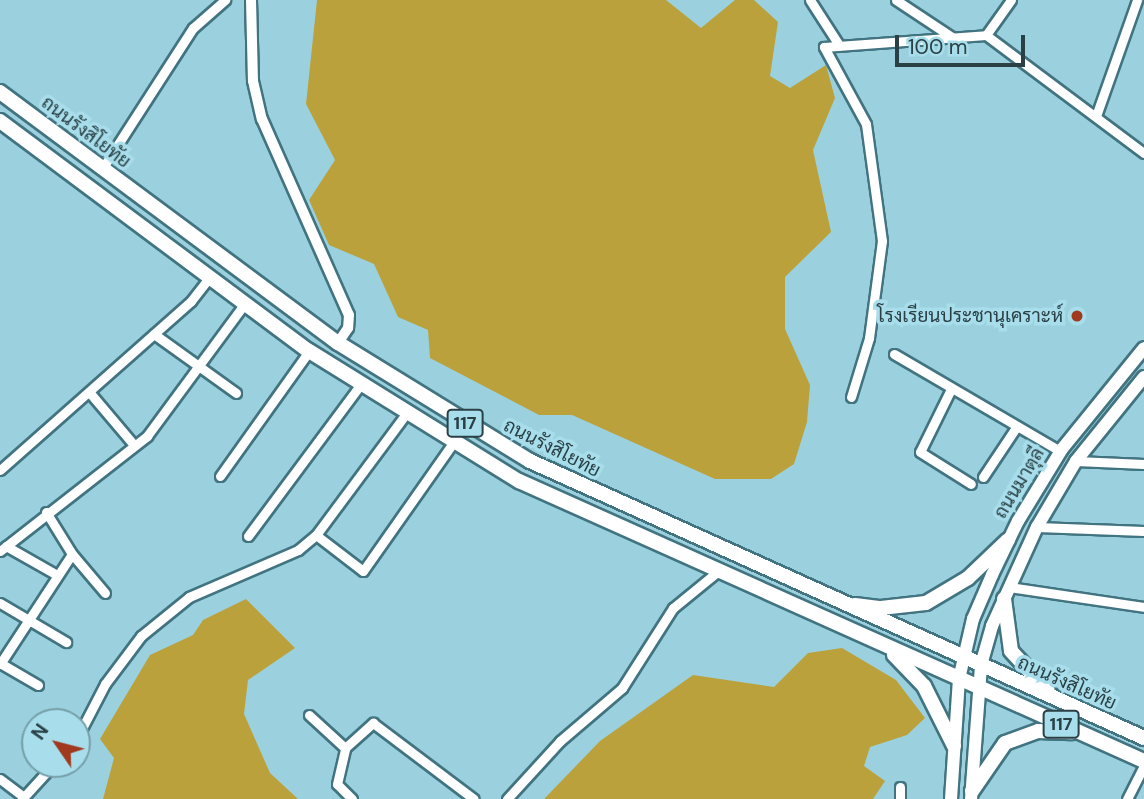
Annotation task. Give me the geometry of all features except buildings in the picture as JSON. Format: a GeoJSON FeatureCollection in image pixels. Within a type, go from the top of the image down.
{"type":"FeatureCollection","features":[{"type":"Feature","properties":{"kind":"main road","name":"ถนนรังสิโยทัย"},"geometry":{"type":"LineString","coordinates":[[0,92],[338,343],[530,461],[1144,738]]}},
{"type":"Feature","properties":{"kind":"main road","name":"ถนนรังสิโยทัย"},"geometry":{"type":"LineString","coordinates":[[0,121],[309,351],[406,414],[519,481],[1144,763]]}},
{"type":"Feature","properties":{"kind":"main road"},"geometry":{"type":"LineString","coordinates":[[129,217],[143,199]]}},
{"type":"Feature","properties":{"kind":"main road","name":"ถนนมาตุลี"},"geometry":{"type":"LineString","coordinates":[[951,799],[959,679],[973,620],[1008,540],[1060,451],[1144,348]]}},
{"type":"Feature","properties":{"kind":"main road","name":"ถนนมาตุลี"},"geometry":{"type":"LineString","coordinates":[[972,795],[981,665],[1006,593],[1037,527],[1076,461],[1144,377]]}},
{"type":"Feature","properties":{"kind":"main road"},"geometry":{"type":"LineString","coordinates":[[840,603],[881,608],[926,603],[968,578],[1008,540]]}},
{"type":"Feature","properties":{"kind":"main road"},"geometry":{"type":"LineString","coordinates":[[1006,593],[1011,651],[1059,700]]}},
{"type":"Feature","properties":{"kind":"main road"},"geometry":{"type":"LineString","coordinates":[[890,650],[923,687],[954,746]]}},
{"type":"Feature","properties":{"kind":"main road"},"geometry":{"type":"LineString","coordinates":[[972,795],[1005,743],[1038,731],[1080,732]]}},
{"type":"Feature","properties":{"kind":"street"},"geometry":{"type":"LineString","coordinates":[[102,169],[192,28],[225,0]]}},
{"type":"Feature","properties":{"kind":"street"},"geometry":{"type":"LineString","coordinates":[[251,0],[253,81],[262,119],[349,315],[348,328],[338,343]]}},
{"type":"Feature","properties":{"kind":"street"},"geometry":{"type":"LineString","coordinates":[[810,0],[839,45]]}},
{"type":"Feature","properties":{"kind":"street"},"geometry":{"type":"LineString","coordinates":[[897,0],[952,37]]}},
{"type":"Feature","properties":{"kind":"street"},"geometry":{"type":"LineString","coordinates":[[986,35],[1011,0]]}},
{"type":"Feature","properties":{"kind":"street"},"geometry":{"type":"LineString","coordinates":[[1096,116],[1136,0]]}},
{"type":"Feature","properties":{"kind":"street"},"geometry":{"type":"LineString","coordinates":[[852,397],[869,338],[882,241],[866,124],[824,51],[839,45],[986,35],[1144,153]]}},
{"type":"Feature","properties":{"kind":"street"},"geometry":{"type":"LineString","coordinates":[[0,470],[90,393],[210,277]]}},
{"type":"Feature","properties":{"kind":"street"},"geometry":{"type":"LineString","coordinates":[[57,575],[3,548],[147,436],[245,303]]}},
{"type":"Feature","properties":{"kind":"street"},"geometry":{"type":"LineString","coordinates":[[154,334],[236,393]]}},
{"type":"Feature","properties":{"kind":"street"},"geometry":{"type":"LineString","coordinates":[[220,476],[309,351]]}},
{"type":"Feature","properties":{"kind":"street"},"geometry":{"type":"LineString","coordinates":[[894,354],[1060,451]]}},
{"type":"Feature","properties":{"kind":"street"},"geometry":{"type":"LineString","coordinates":[[248,536],[360,384]]}},
{"type":"Feature","properties":{"kind":"street"},"geometry":{"type":"LineString","coordinates":[[951,388],[920,452],[971,484]]}},
{"type":"Feature","properties":{"kind":"street"},"geometry":{"type":"LineString","coordinates":[[90,393],[134,445]]}},
{"type":"Feature","properties":{"kind":"street"},"geometry":{"type":"LineString","coordinates":[[91,710],[104,684],[141,636],[189,597],[298,550],[316,535],[406,414]]}},
{"type":"Feature","properties":{"kind":"street"},"geometry":{"type":"LineString","coordinates":[[983,477],[1017,426]]}},
{"type":"Feature","properties":{"kind":"street"},"geometry":{"type":"LineString","coordinates":[[316,535],[363,571],[453,443]]}},
{"type":"Feature","properties":{"kind":"street"},"geometry":{"type":"LineString","coordinates":[[1076,461],[1144,464]]}},
{"type":"Feature","properties":{"kind":"street"},"geometry":{"type":"LineString","coordinates":[[46,512],[72,554],[105,593]]}},
{"type":"Feature","properties":{"kind":"street"},"geometry":{"type":"LineString","coordinates":[[1037,527],[1144,531]]}},
{"type":"Feature","properties":{"kind":"street"},"geometry":{"type":"LineString","coordinates":[[38,685],[0,663],[72,554]]}},
{"type":"Feature","properties":{"kind":"street"},"geometry":{"type":"LineString","coordinates":[[507,799],[560,741],[622,688],[673,608],[717,572]]}},
{"type":"Feature","properties":{"kind":"street"},"geometry":{"type":"LineString","coordinates":[[1006,593],[1144,607]]}},
{"type":"Feature","properties":{"kind":"street"},"geometry":{"type":"LineString","coordinates":[[0,603],[66,642]]}},
{"type":"Feature","properties":{"kind":"street"},"geometry":{"type":"LineString","coordinates":[[309,715],[345,748]]}},
{"type":"Feature","properties":{"kind":"street"},"geometry":{"type":"LineString","coordinates":[[352,799],[337,784],[345,748],[373,723],[380,725],[474,799]]}},
{"type":"Feature","properties":{"kind":"street"},"geometry":{"type":"LineString","coordinates":[[1127,799],[1144,763]]}},
{"type":"Feature","properties":{"kind":"street"},"geometry":{"type":"LineString","coordinates":[[0,779],[23,798],[41,778]]}},
{"type":"Feature","properties":{"kind":"street"},"geometry":{"type":"LineString","coordinates":[[900,787],[900,799]]}},
{"type":"Feature","properties":{"kind":"shaded area"},"geometry":{"type":"Polygon","coordinates":[[[317,0],[666,0],[701,28],[735,0],[754,0],[778,22],[770,76],[790,88],[826,65],[835,98],[813,150],[831,232],[785,277],[785,329],[810,385],[807,422],[794,464],[771,479],[715,479],[572,415],[539,415],[430,358],[428,330],[398,317],[374,264],[329,245],[309,200],[335,160],[306,104],[317,0]]]}},
{"type":"Feature","properties":{"kind":"shaded area"},"geometry":{"type":"Polygon","coordinates":[[[246,599],[295,648],[248,680],[244,714],[270,773],[298,799],[103,799],[114,758],[100,739],[150,655],[193,635],[203,620],[246,599]]]}},
{"type":"Feature","properties":{"kind":"shaded area"},"geometry":{"type":"Polygon","coordinates":[[[842,648],[896,680],[925,718],[907,735],[870,747],[864,766],[885,781],[873,799],[544,799],[600,741],[693,675],[774,687],[808,653],[842,648]]]}},
{"type":"Feature","properties":{"kind":"place","name":"โรงเรียนประชานุเคราะห์"},"geometry":{"type":"Point","coordinates":[1077,316]}}]}
